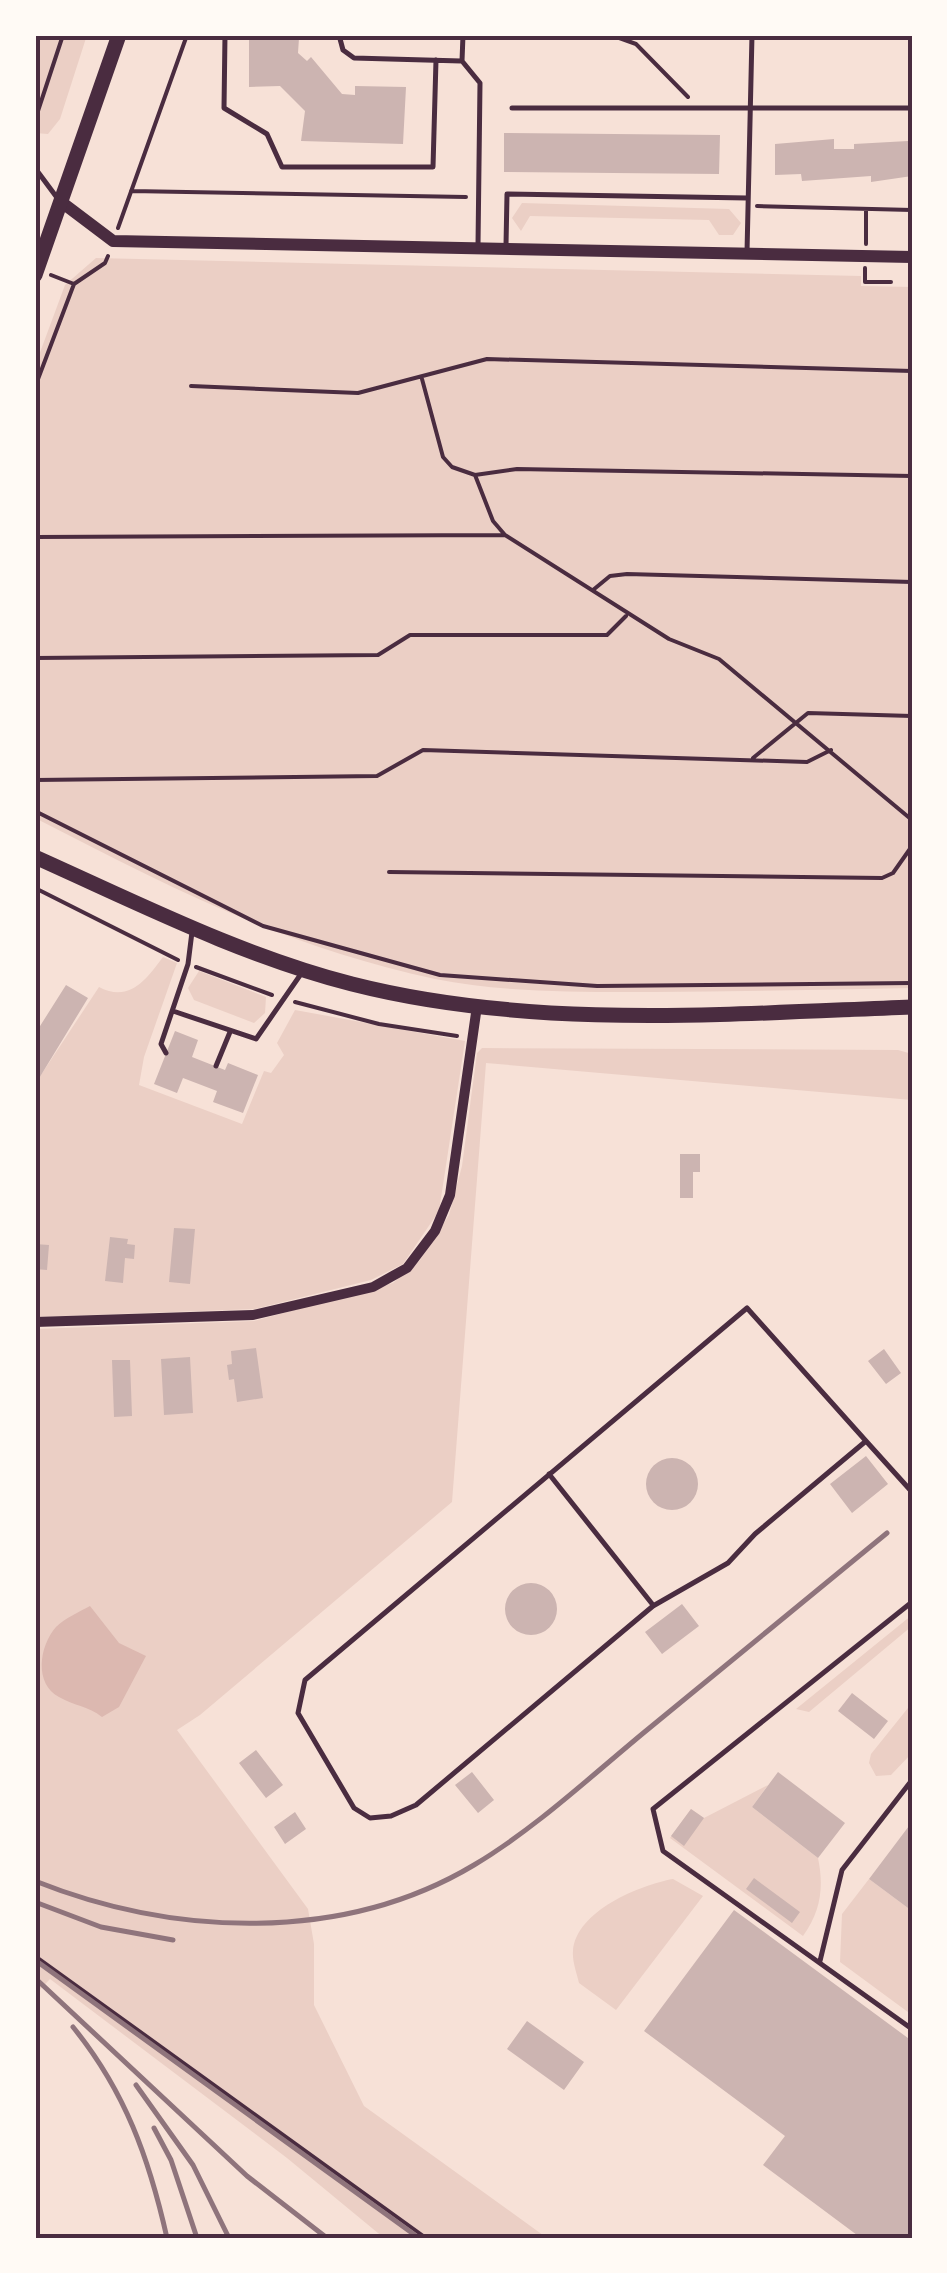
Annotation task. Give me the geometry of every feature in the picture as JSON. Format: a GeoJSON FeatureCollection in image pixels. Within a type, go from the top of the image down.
{"type":"FeatureCollection","features":[{"type":"Feature","properties":{"kind":"main road"},"geometry":{"type":"LineString","coordinates":[[36,273],[119,35]]}},
{"type":"Feature","properties":{"kind":"main road"},"geometry":{"type":"LineString","coordinates":[[35,849],[86,880]]}},
{"type":"Feature","properties":{"kind":"main road"},"geometry":{"type":"LineString","coordinates":[[35,858],[192,932],[304,970],[417,998],[477,1006],[704,1015],[912,1007]]}},
{"type":"Feature","properties":{"kind":"street"},"geometry":{"type":"LineString","coordinates":[[60,202],[114,240],[912,257]]}},
{"type":"Feature","properties":{"kind":"street"},"geometry":{"type":"LineString","coordinates":[[35,1322],[253,1315],[373,1287],[407,1268],[435,1231],[450,1195],[477,1006]]}},
{"type":"Feature","properties":{"kind":"lane"},"geometry":{"type":"LineString","coordinates":[[225,35],[224,108],[267,134],[282,167],[434,166],[436,60]]}},
{"type":"Feature","properties":{"kind":"lane"},"geometry":{"type":"LineString","coordinates":[[339,35],[342,50],[354,58],[462,61]]}},
{"type":"Feature","properties":{"kind":"lane"},"geometry":{"type":"LineString","coordinates":[[463,35],[462,61],[480,83],[478,248]]}},
{"type":"Feature","properties":{"kind":"lane"},"geometry":{"type":"LineString","coordinates":[[747,254],[752,35]]}},
{"type":"Feature","properties":{"kind":"lane"},"geometry":{"type":"LineString","coordinates":[[512,108],[912,108]]}},
{"type":"Feature","properties":{"kind":"lane"},"geometry":{"type":"LineString","coordinates":[[35,168],[60,202]]}},
{"type":"Feature","properties":{"kind":"lane"},"geometry":{"type":"LineString","coordinates":[[506,249],[507,194],[747,202]]}},
{"type":"Feature","properties":{"kind":"lane"},"geometry":{"type":"LineString","coordinates":[[166,1054],[160,1044],[188,964],[192,932]]}},
{"type":"Feature","properties":{"kind":"lane"},"geometry":{"type":"LineString","coordinates":[[173,1011],[258,1038],[304,970]]}},
{"type":"Feature","properties":{"kind":"lane"},"geometry":{"type":"LineString","coordinates":[[216,1066],[230,1032]]}},
{"type":"Feature","properties":{"kind":"lane"},"geometry":{"type":"LineString","coordinates":[[866,1441],[755,1534],[728,1563],[653,1606],[416,1805],[392,1816],[370,1818],[354,1808],[298,1713],[305,1680],[747,1308],[912,1492]]}},
{"type":"Feature","properties":{"kind":"lane"},"geometry":{"type":"LineString","coordinates":[[549,1474],[653,1606]]}},
{"type":"Feature","properties":{"kind":"lane"},"geometry":{"type":"LineString","coordinates":[[912,1602],[653,1809],[663,1850],[912,2029]]}},
{"type":"Feature","properties":{"kind":"lane"},"geometry":{"type":"LineString","coordinates":[[820,1961],[842,1870],[912,1780]]}},
{"type":"Feature","properties":{"kind":"path"},"geometry":{"type":"LineString","coordinates":[[35,120],[63,35]]}},
{"type":"Feature","properties":{"kind":"path"},"geometry":{"type":"LineString","coordinates":[[35,386],[74,284],[105,263],[187,35]]}},
{"type":"Feature","properties":{"kind":"path"},"geometry":{"type":"LineString","coordinates":[[612,35],[636,44],[699,108]]}},
{"type":"Feature","properties":{"kind":"path"},"geometry":{"type":"LineString","coordinates":[[131,190],[479,197]]}},
{"type":"Feature","properties":{"kind":"path"},"geometry":{"type":"LineString","coordinates":[[747,202],[912,210]]}},
{"type":"Feature","properties":{"kind":"path"},"geometry":{"type":"LineString","coordinates":[[36,273],[74,284]]}},
{"type":"Feature","properties":{"kind":"path"},"geometry":{"type":"LineString","coordinates":[[191,386],[344,394],[486,359],[912,371]]}},
{"type":"Feature","properties":{"kind":"path"},"geometry":{"type":"LineString","coordinates":[[421,378],[443,457],[452,467],[475,475],[517,469],[912,476]]}},
{"type":"Feature","properties":{"kind":"path"},"geometry":{"type":"LineString","coordinates":[[475,475],[493,520],[505,535],[668,639],[719,659],[912,820]]}},
{"type":"Feature","properties":{"kind":"path"},"geometry":{"type":"LineString","coordinates":[[35,537],[505,535]]}},
{"type":"Feature","properties":{"kind":"path"},"geometry":{"type":"LineString","coordinates":[[593,590],[610,576],[627,574],[912,582]]}},
{"type":"Feature","properties":{"kind":"path"},"geometry":{"type":"LineString","coordinates":[[35,658],[378,655],[410,635],[607,635],[617,630],[627,614]]}},
{"type":"Feature","properties":{"kind":"path"},"geometry":{"type":"LineString","coordinates":[[754,758],[808,714],[912,716]]}},
{"type":"Feature","properties":{"kind":"path"},"geometry":{"type":"LineString","coordinates":[[35,780],[377,776],[424,750],[807,762],[832,750]]}},
{"type":"Feature","properties":{"kind":"path"},"geometry":{"type":"LineString","coordinates":[[35,811],[263,926],[440,975],[597,986],[912,983]]}},
{"type":"Feature","properties":{"kind":"path"},"geometry":{"type":"LineString","coordinates":[[389,872],[882,878],[894,873],[912,846]]}},
{"type":"Feature","properties":{"kind":"path"},"geometry":{"type":"LineString","coordinates":[[35,888],[188,964],[285,999],[379,1024],[473,1038]]}},
{"type":"Feature","properties":{"kind":"path"},"geometry":{"type":"LineString","coordinates":[[35,1956],[426,2238]]}},
{"type":"Feature","properties":{"kind":"shaded area"},"geometry":{"type":"Polygon","coordinates":[[[35,35],[87,35],[60,119],[48,134],[35,133],[35,35]]]}},
{"type":"Feature","properties":{"kind":"shaded area"},"geometry":{"type":"Polygon","coordinates":[[[522,203],[729,209],[741,223],[733,235],[719,235],[709,220],[530,216],[521,231],[512,218],[522,203]]]}},
{"type":"Feature","properties":{"kind":"shaded area"},"geometry":{"type":"Polygon","coordinates":[[[96,258],[861,276],[861,286],[912,287],[912,988],[571,992],[435,979],[380,966],[278,932],[181,891],[35,818],[35,366],[65,285],[96,258]]]}},
{"type":"Feature","properties":{"kind":"shaded area"},"geometry":{"type":"Polygon","coordinates":[[[163,957],[177,963],[144,1057],[139,1085],[242,1124],[264,1071],[271,1073],[284,1055],[277,1043],[295,1010],[465,1041],[439,1211],[403,1264],[371,1280],[255,1309],[35,1317],[35,1084],[99,987],[128,991],[143,981],[163,957]]]}},
{"type":"Feature","properties":{"kind":"shaded area"},"geometry":{"type":"Polygon","coordinates":[[[199,971],[266,997],[265,1013],[254,1023],[194,1000],[188,988],[199,971]]]}},
{"type":"Feature","properties":{"kind":"shaded area"},"geometry":{"type":"Polygon","coordinates":[[[482,1048],[898,1050],[912,1054],[912,1100],[486,1063],[452,1502],[200,1715],[177,1730],[308,1909],[314,1944],[314,2005],[364,2106],[547,2238],[384,2238],[287,2158],[50,1979],[35,1995],[35,1329],[254,1321],[393,1283],[420,1260],[449,1215],[462,1166],[477,1053],[482,1048]]]}},
{"type":"Feature","properties":{"kind":"shaded area"},"geometry":{"type":"Polygon","coordinates":[[[90,1606],[119,1643],[146,1656],[119,1707],[102,1717],[59,1697],[51,1691],[43,1674],[43,1654],[50,1635],[64,1621],[90,1606]]]}},
{"type":"Feature","properties":{"kind":"shaded area"},"geometry":{"type":"Polygon","coordinates":[[[912,1615],[912,1626],[809,1712],[796,1709],[912,1615]]]}},
{"type":"Feature","properties":{"kind":"shaded area"},"geometry":{"type":"Polygon","coordinates":[[[912,1703],[912,1753],[891,1775],[876,1776],[869,1763],[871,1754],[912,1703]]]}},
{"type":"Feature","properties":{"kind":"shaded area"},"geometry":{"type":"Polygon","coordinates":[[[768,1785],[752,1807],[818,1858],[819,1898],[803,1936],[670,1838],[691,1809],[704,1818],[768,1785]]]}},
{"type":"Feature","properties":{"kind":"shaded area"},"geometry":{"type":"Polygon","coordinates":[[[673,1879],[703,1896],[616,2010],[579,1983],[573,1955],[577,1937],[597,1912],[612,1902],[673,1879]]]}},
{"type":"Feature","properties":{"kind":"shaded area"},"geometry":{"type":"Polygon","coordinates":[[[869,1879],[912,1911],[912,2015],[840,1962],[842,1914],[869,1879]]]}},
{"type":"Feature","properties":{"kind":"building"},"geometry":{"type":"Polygon","coordinates":[[[249,35],[307,35],[299,38],[298,53],[307,61],[311,57],[342,94],[355,95],[355,86],[406,87],[403,144],[301,141],[305,111],[280,86],[249,87],[249,35]]]}},
{"type":"Feature","properties":{"kind":"building"},"geometry":{"type":"Polygon","coordinates":[[[504,133],[720,135],[719,174],[504,172],[504,133]]]}},
{"type":"Feature","properties":{"kind":"building"},"geometry":{"type":"Polygon","coordinates":[[[834,139],[834,149],[908,141],[912,176],[871,182],[871,176],[802,181],[801,174],[775,175],[775,144],[834,139]]]}},
{"type":"Feature","properties":{"kind":"building"},"geometry":{"type":"Polygon","coordinates":[[[66,985],[88,998],[35,1085],[35,1034],[66,985]]]}},
{"type":"Feature","properties":{"kind":"building"},"geometry":{"type":"Polygon","coordinates":[[[175,1031],[198,1040],[192,1057],[225,1070],[228,1063],[258,1075],[243,1113],[213,1102],[217,1091],[183,1078],[177,1093],[154,1084],[175,1031]]]}},
{"type":"Feature","properties":{"kind":"building"},"geometry":{"type":"Polygon","coordinates":[[[680,1154],[700,1154],[700,1172],[693,1172],[693,1198],[680,1198],[680,1154]]]}},
{"type":"Feature","properties":{"kind":"building"},"geometry":{"type":"Polygon","coordinates":[[[174,1228],[195,1229],[190,1284],[169,1282],[174,1228]]]}},
{"type":"Feature","properties":{"kind":"building"},"geometry":{"type":"Polygon","coordinates":[[[110,1237],[128,1239],[127,1244],[135,1245],[134,1259],[125,1258],[123,1283],[105,1281],[110,1237]]]}},
{"type":"Feature","properties":{"kind":"building"},"geometry":{"type":"Polygon","coordinates":[[[35,1244],[49,1245],[47,1270],[35,1269],[35,1244]]]}},
{"type":"Feature","properties":{"kind":"building"},"geometry":{"type":"Polygon","coordinates":[[[256,1348],[263,1398],[237,1402],[234,1379],[229,1380],[227,1365],[232,1364],[231,1351],[256,1348]]]}},
{"type":"Feature","properties":{"kind":"building"},"geometry":{"type":"Polygon","coordinates":[[[884,1349],[901,1373],[886,1384],[868,1361],[884,1349]]]}},
{"type":"Feature","properties":{"kind":"building"},"geometry":{"type":"Polygon","coordinates":[[[190,1357],[193,1413],[164,1415],[161,1359],[190,1357]]]}},
{"type":"Feature","properties":{"kind":"building"},"geometry":{"type":"Polygon","coordinates":[[[112,1360],[130,1360],[132,1416],[114,1417],[112,1360]]]}},
{"type":"Feature","properties":{"kind":"building"},"geometry":{"type":"Polygon","coordinates":[[[866,1456],[888,1484],[852,1513],[830,1484],[866,1456]]]}},
{"type":"Feature","properties":{"kind":"building"},"geometry":{"type":"Polygon","coordinates":[[[672,1458],[690,1466],[698,1484],[690,1502],[672,1510],[654,1502],[646,1484],[654,1466],[672,1458]]]}},
{"type":"Feature","properties":{"kind":"building"},"geometry":{"type":"Polygon","coordinates":[[[531,1583],[549,1591],[557,1609],[549,1627],[531,1635],[513,1627],[505,1609],[513,1591],[531,1583]]]}},
{"type":"Feature","properties":{"kind":"building"},"geometry":{"type":"Polygon","coordinates":[[[682,1604],[699,1626],[662,1654],[645,1632],[682,1604]]]}},
{"type":"Feature","properties":{"kind":"building"},"geometry":{"type":"Polygon","coordinates":[[[852,1693],[888,1721],[874,1739],[838,1711],[852,1693]]]}},
{"type":"Feature","properties":{"kind":"building"},"geometry":{"type":"Polygon","coordinates":[[[256,1750],[283,1785],[266,1798],[239,1763],[256,1750]]]}},
{"type":"Feature","properties":{"kind":"building"},"geometry":{"type":"Polygon","coordinates":[[[472,1772],[494,1800],[478,1813],[455,1785],[472,1772]]]}},
{"type":"Feature","properties":{"kind":"building"},"geometry":{"type":"Polygon","coordinates":[[[778,1772],[845,1823],[818,1858],[752,1807],[778,1772]]]}},
{"type":"Feature","properties":{"kind":"building"},"geometry":{"type":"Polygon","coordinates":[[[691,1809],[704,1818],[684,1846],[671,1836],[691,1809]]]}},
{"type":"Feature","properties":{"kind":"building"},"geometry":{"type":"Polygon","coordinates":[[[295,1812],[306,1829],[285,1844],[274,1827],[295,1812]]]}},
{"type":"Feature","properties":{"kind":"building"},"geometry":{"type":"Polygon","coordinates":[[[912,1822],[912,1911],[869,1879],[912,1822]]]}},
{"type":"Feature","properties":{"kind":"building"},"geometry":{"type":"Polygon","coordinates":[[[754,1878],[800,1912],[792,1923],[746,1889],[754,1878]]]}},
{"type":"Feature","properties":{"kind":"building"},"geometry":{"type":"Polygon","coordinates":[[[734,1910],[912,2041],[912,2238],[861,2238],[763,2165],[785,2136],[644,2031],[734,1910]]]}},
{"type":"Feature","properties":{"kind":"building"},"geometry":{"type":"Polygon","coordinates":[[[527,2021],[584,2062],[564,2090],[507,2049],[527,2021]]]}},
{"type":"Feature","properties":{"kind":"railway"},"geometry":{"type":"LineString","coordinates":[[35,1881],[143,1913],[257,1923],[369,1909],[423,1891],[474,1865],[541,1818],[887,1533]]}},
{"type":"Feature","properties":{"kind":"railway"},"geometry":{"type":"LineString","coordinates":[[35,1902],[101,1927],[173,1940]]}},
{"type":"Feature","properties":{"kind":"railway"},"geometry":{"type":"LineString","coordinates":[[35,1960],[419,2238]]}},
{"type":"Feature","properties":{"kind":"railway"},"geometry":{"type":"LineString","coordinates":[[35,1978],[247,2176],[327,2238]]}},
{"type":"Feature","properties":{"kind":"railway"},"geometry":{"type":"LineString","coordinates":[[73,2027],[107,2076],[133,2126],[167,2238]]}},
{"type":"Feature","properties":{"kind":"railway"},"geometry":{"type":"LineString","coordinates":[[136,2085],[193,2165],[229,2238]]}},
{"type":"Feature","properties":{"kind":"railway"},"geometry":{"type":"LineString","coordinates":[[154,2128],[171,2160],[197,2238]]}}]}
